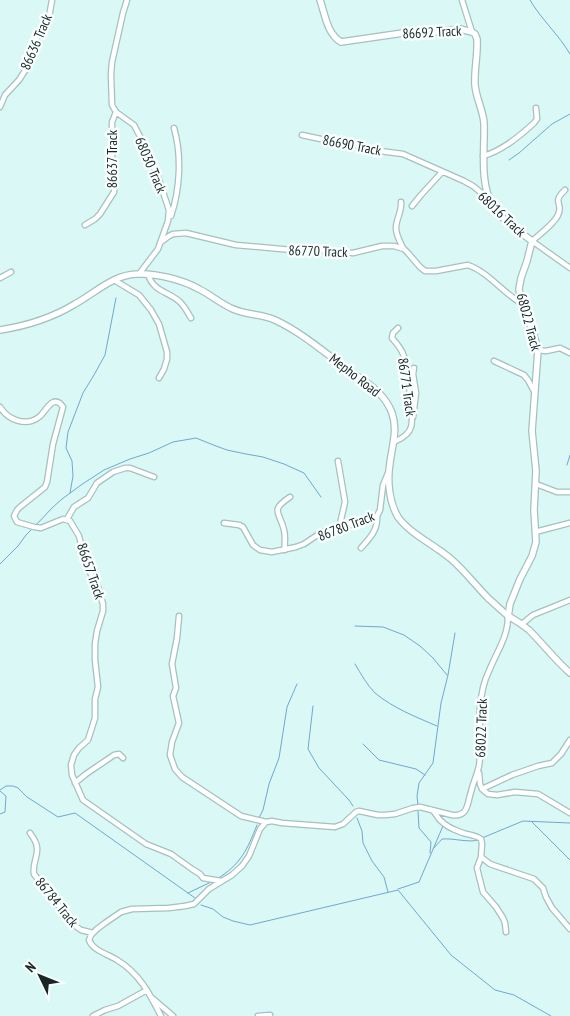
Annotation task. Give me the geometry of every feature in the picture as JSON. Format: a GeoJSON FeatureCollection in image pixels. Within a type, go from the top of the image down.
{"type":"FeatureCollection","features":[{"type":"Feature","properties":{"kind":"street","name":"86636 Track"},"geometry":{"type":"LineString","coordinates":[[0,107],[5,95],[26,69],[35,41],[49,17],[52,0]]}},
{"type":"Feature","properties":{"kind":"street"},"geometry":{"type":"LineString","coordinates":[[116,112],[112,104],[112,62],[127,0]]}},
{"type":"Feature","properties":{"kind":"street","name":"86692 Track"},"geometry":{"type":"LineString","coordinates":[[320,0],[330,31],[341,42],[410,32],[436,32],[460,29],[475,34],[477,39],[475,86],[483,116],[484,176],[490,200]]}},
{"type":"Feature","properties":{"kind":"street"},"geometry":{"type":"LineString","coordinates":[[462,0],[472,32]]}},
{"type":"Feature","properties":{"kind":"street"},"geometry":{"type":"LineString","coordinates":[[483,156],[501,149],[534,123],[537,119],[536,108]]}},
{"type":"Feature","properties":{"kind":"street","name":"68030 Track"},"geometry":{"type":"LineString","coordinates":[[116,112],[134,126],[146,148],[168,206],[168,221],[161,242],[155,254],[139,274]]}},
{"type":"Feature","properties":{"kind":"street","name":"86637 Track"},"geometry":{"type":"LineString","coordinates":[[85,225],[100,214],[114,192],[112,122],[116,112]]}},
{"type":"Feature","properties":{"kind":"street"},"geometry":{"type":"LineString","coordinates":[[168,221],[174,206],[178,185],[179,149],[174,128]]}},
{"type":"Feature","properties":{"kind":"street","name":"86690 Track"},"geometry":{"type":"LineString","coordinates":[[302,135],[344,144],[353,144],[372,150],[403,154]]}},
{"type":"Feature","properties":{"kind":"street","name":"68016 Track"},"geometry":{"type":"LineString","coordinates":[[403,154],[469,184],[490,200],[502,216],[532,241],[570,268]]}},
{"type":"Feature","properties":{"kind":"street"},"geometry":{"type":"LineString","coordinates":[[412,206],[442,172]]}},
{"type":"Feature","properties":{"kind":"street"},"geometry":{"type":"LineString","coordinates":[[532,241],[555,220],[560,210],[558,200],[565,190]]}},
{"type":"Feature","properties":{"kind":"street"},"geometry":{"type":"LineString","coordinates":[[401,202],[401,210],[396,227],[397,236],[404,249],[425,272],[468,264],[480,271],[508,296],[521,304]]}},
{"type":"Feature","properties":{"kind":"street","name":"86770 Track"},"geometry":{"type":"LineString","coordinates":[[161,242],[173,234],[186,233],[236,246],[353,253],[389,245],[404,249]]}},
{"type":"Feature","properties":{"kind":"street","name":"68022 Track"},"geometry":{"type":"LineString","coordinates":[[179,616],[172,664],[176,685],[173,696],[179,723],[172,742],[170,755],[178,774],[187,781],[240,816],[282,824],[335,827],[343,824],[359,811],[385,816],[420,807],[457,816],[464,812],[467,808],[478,769],[481,748],[480,722],[484,682],[506,633],[510,604],[536,542],[534,510],[536,484],[532,431],[538,350],[534,332],[521,304],[519,295],[519,283],[532,241]]}},
{"type":"Feature","properties":{"kind":"street"},"geometry":{"type":"LineString","coordinates":[[0,278],[10,272]]}},
{"type":"Feature","properties":{"kind":"street","name":"Mepho Road"},"geometry":{"type":"LineString","coordinates":[[0,330],[36,322],[61,312],[114,280],[127,275],[139,274],[155,275],[184,282],[230,308],[273,319],[281,323],[324,350],[370,385],[386,401],[391,410],[395,426],[388,478],[394,510],[399,518],[450,558],[508,617],[515,618],[522,624],[570,674]]}},
{"type":"Feature","properties":{"kind":"street"},"geometry":{"type":"LineString","coordinates":[[148,274],[150,281],[156,288],[179,302],[191,318]]}},
{"type":"Feature","properties":{"kind":"street"},"geometry":{"type":"LineString","coordinates":[[114,280],[139,295],[152,310],[159,324],[167,352],[167,359],[159,378]]}},
{"type":"Feature","properties":{"kind":"street","name":"86771 Track"},"geometry":{"type":"LineString","coordinates":[[394,442],[410,431],[412,424],[405,359],[400,348],[392,338],[393,333],[398,328]]}},
{"type":"Feature","properties":{"kind":"street"},"geometry":{"type":"LineString","coordinates":[[538,350],[546,351],[560,348],[570,353]]}},
{"type":"Feature","properties":{"kind":"street"},"geometry":{"type":"LineString","coordinates":[[494,361],[524,375],[534,393]]}},
{"type":"Feature","properties":{"kind":"street"},"geometry":{"type":"LineString","coordinates":[[412,424],[416,393],[414,368]]}},
{"type":"Feature","properties":{"kind":"street"},"geometry":{"type":"LineString","coordinates":[[0,407],[10,418],[29,422],[41,416],[46,407],[52,403],[58,402],[62,405],[63,409],[54,440],[45,487],[16,510],[14,516],[17,522],[41,528],[67,519],[74,507],[88,498],[100,480],[120,469],[130,468],[154,477]]}},
{"type":"Feature","properties":{"kind":"street"},"geometry":{"type":"LineString","coordinates":[[338,461],[345,502],[339,528]]}},
{"type":"Feature","properties":{"kind":"street","name":"86780 Track"},"geometry":{"type":"LineString","coordinates":[[224,523],[243,527],[253,545],[260,550],[272,552],[304,544],[322,532],[377,516],[380,510],[384,481],[389,470]]}},
{"type":"Feature","properties":{"kind":"street"},"geometry":{"type":"LineString","coordinates":[[536,484],[557,492],[570,492]]}},
{"type":"Feature","properties":{"kind":"street"},"geometry":{"type":"LineString","coordinates":[[285,550],[285,532],[278,508],[281,503],[290,497]]}},
{"type":"Feature","properties":{"kind":"street"},"geometry":{"type":"LineString","coordinates":[[362,548],[375,531],[378,520],[377,516]]}},
{"type":"Feature","properties":{"kind":"street","name":"86657 Track"},"geometry":{"type":"LineString","coordinates":[[67,519],[79,536],[86,567],[98,587],[103,604],[95,644],[95,667],[98,687],[95,699],[95,718],[89,738],[76,751],[72,760],[71,770],[75,783]]}},
{"type":"Feature","properties":{"kind":"street"},"geometry":{"type":"LineString","coordinates":[[535,532],[570,523]]}},
{"type":"Feature","properties":{"kind":"street"},"geometry":{"type":"LineString","coordinates":[[522,624],[533,615],[570,600]]}},
{"type":"Feature","properties":{"kind":"street"},"geometry":{"type":"LineString","coordinates":[[482,789],[512,775],[552,763],[561,754],[570,740]]}},
{"type":"Feature","properties":{"kind":"street"},"geometry":{"type":"LineString","coordinates":[[123,758],[119,754],[114,755],[75,783],[83,800],[146,844],[172,854],[203,878],[222,881]]}},
{"type":"Feature","properties":{"kind":"street"},"geometry":{"type":"LineString","coordinates":[[478,769],[480,784],[482,789],[488,794],[514,792],[538,794],[570,814]]}},
{"type":"Feature","properties":{"kind":"street"},"geometry":{"type":"LineString","coordinates":[[432,810],[438,818],[454,830],[481,839],[482,844],[477,868],[483,892],[500,912],[506,932]]}},
{"type":"Feature","properties":{"kind":"street"},"geometry":{"type":"LineString","coordinates":[[161,1016],[137,976],[123,964],[91,946],[89,937],[112,917],[121,912],[132,909],[169,908],[191,905],[209,889],[237,871],[246,862],[260,829],[266,822]]}},
{"type":"Feature","properties":{"kind":"street","name":"86784 Track"},"geometry":{"type":"LineString","coordinates":[[30,833],[37,847],[34,874],[77,928],[93,933]]}},
{"type":"Feature","properties":{"kind":"street"},"geometry":{"type":"LineString","coordinates":[[480,857],[490,864],[534,879],[543,888],[552,908],[570,929]]}},
{"type":"Feature","properties":{"kind":"street"},"geometry":{"type":"LineString","coordinates":[[93,1016],[118,1006],[147,990]]}},
{"type":"Feature","properties":{"kind":"street"},"geometry":{"type":"LineString","coordinates":[[151,997],[173,1016]]}},
{"type":"Feature","properties":{"kind":"street"},"geometry":{"type":"LineString","coordinates":[[258,1016],[270,1015]]}},
{"type":"Feature","properties":{"kind":"waterway"},"geometry":{"type":"LineString","coordinates":[[530,0],[570,54]]}},
{"type":"Feature","properties":{"kind":"waterway"},"geometry":{"type":"LineString","coordinates":[[509,160],[552,124],[570,114]]}},
{"type":"Feature","properties":{"kind":"waterway"},"geometry":{"type":"LineString","coordinates":[[70,493],[73,476],[72,461],[66,448],[68,432],[83,393],[105,355],[116,298]]}},
{"type":"Feature","properties":{"kind":"waterway"},"geometry":{"type":"LineString","coordinates":[[36,525],[62,499],[104,470],[173,442],[196,438],[227,450],[263,457],[304,473],[321,497]]}},
{"type":"Feature","properties":{"kind":"waterway"},"geometry":{"type":"LineString","coordinates":[[567,465],[570,455]]}},
{"type":"Feature","properties":{"kind":"waterway"},"geometry":{"type":"LineString","coordinates":[[0,564],[33,528]]}},
{"type":"Feature","properties":{"kind":"waterway"},"geometry":{"type":"LineString","coordinates":[[355,626],[383,627],[404,635],[433,658],[447,675]]}},
{"type":"Feature","properties":{"kind":"waterway"},"geometry":{"type":"LineString","coordinates":[[418,805],[419,783],[433,763],[441,703],[455,633]]}},
{"type":"Feature","properties":{"kind":"waterway"},"geometry":{"type":"LineString","coordinates":[[355,664],[375,693],[405,712],[437,726]]}},
{"type":"Feature","properties":{"kind":"waterway"},"geometry":{"type":"LineString","coordinates":[[259,818],[279,758],[287,707],[297,684]]}},
{"type":"Feature","properties":{"kind":"waterway"},"geometry":{"type":"LineString","coordinates":[[313,706],[308,749],[319,768],[353,806]]}},
{"type":"Feature","properties":{"kind":"waterway"},"geometry":{"type":"LineString","coordinates":[[363,744],[379,760],[416,769],[425,775]]}},
{"type":"Feature","properties":{"kind":"waterway"},"geometry":{"type":"LineString","coordinates":[[0,790],[6,786],[18,788],[27,797],[58,817],[75,813],[195,898]]}},
{"type":"Feature","properties":{"kind":"waterway"},"geometry":{"type":"LineString","coordinates":[[0,791],[6,796],[5,812],[0,814]]}},
{"type":"Feature","properties":{"kind":"waterway"},"geometry":{"type":"LineString","coordinates":[[454,817],[464,815],[469,806]]}},
{"type":"Feature","properties":{"kind":"waterway"},"geometry":{"type":"LineString","coordinates":[[418,811],[419,828],[431,842],[430,853]]}},
{"type":"Feature","properties":{"kind":"waterway"},"geometry":{"type":"LineString","coordinates":[[357,818],[362,831],[363,843],[372,861],[384,877],[388,892]]}},
{"type":"Feature","properties":{"kind":"waterway"},"geometry":{"type":"LineString","coordinates":[[482,838],[523,821],[570,823]]}},
{"type":"Feature","properties":{"kind":"waterway"},"geometry":{"type":"LineString","coordinates":[[532,822],[570,860]]}},
{"type":"Feature","properties":{"kind":"waterway"},"geometry":{"type":"LineString","coordinates":[[217,879],[238,862],[250,842],[257,825]]}},
{"type":"Feature","properties":{"kind":"waterway"},"geometry":{"type":"LineString","coordinates":[[398,889],[419,882],[443,826]]}},
{"type":"Feature","properties":{"kind":"waterway"},"geometry":{"type":"LineString","coordinates":[[433,849],[442,839],[478,840]]}},
{"type":"Feature","properties":{"kind":"waterway"},"geometry":{"type":"LineString","coordinates":[[188,893],[211,882]]}},
{"type":"Feature","properties":{"kind":"waterway"},"geometry":{"type":"LineString","coordinates":[[201,905],[213,909],[223,917],[250,925],[398,890],[451,955],[495,990],[514,995],[551,1016]]}}]}
